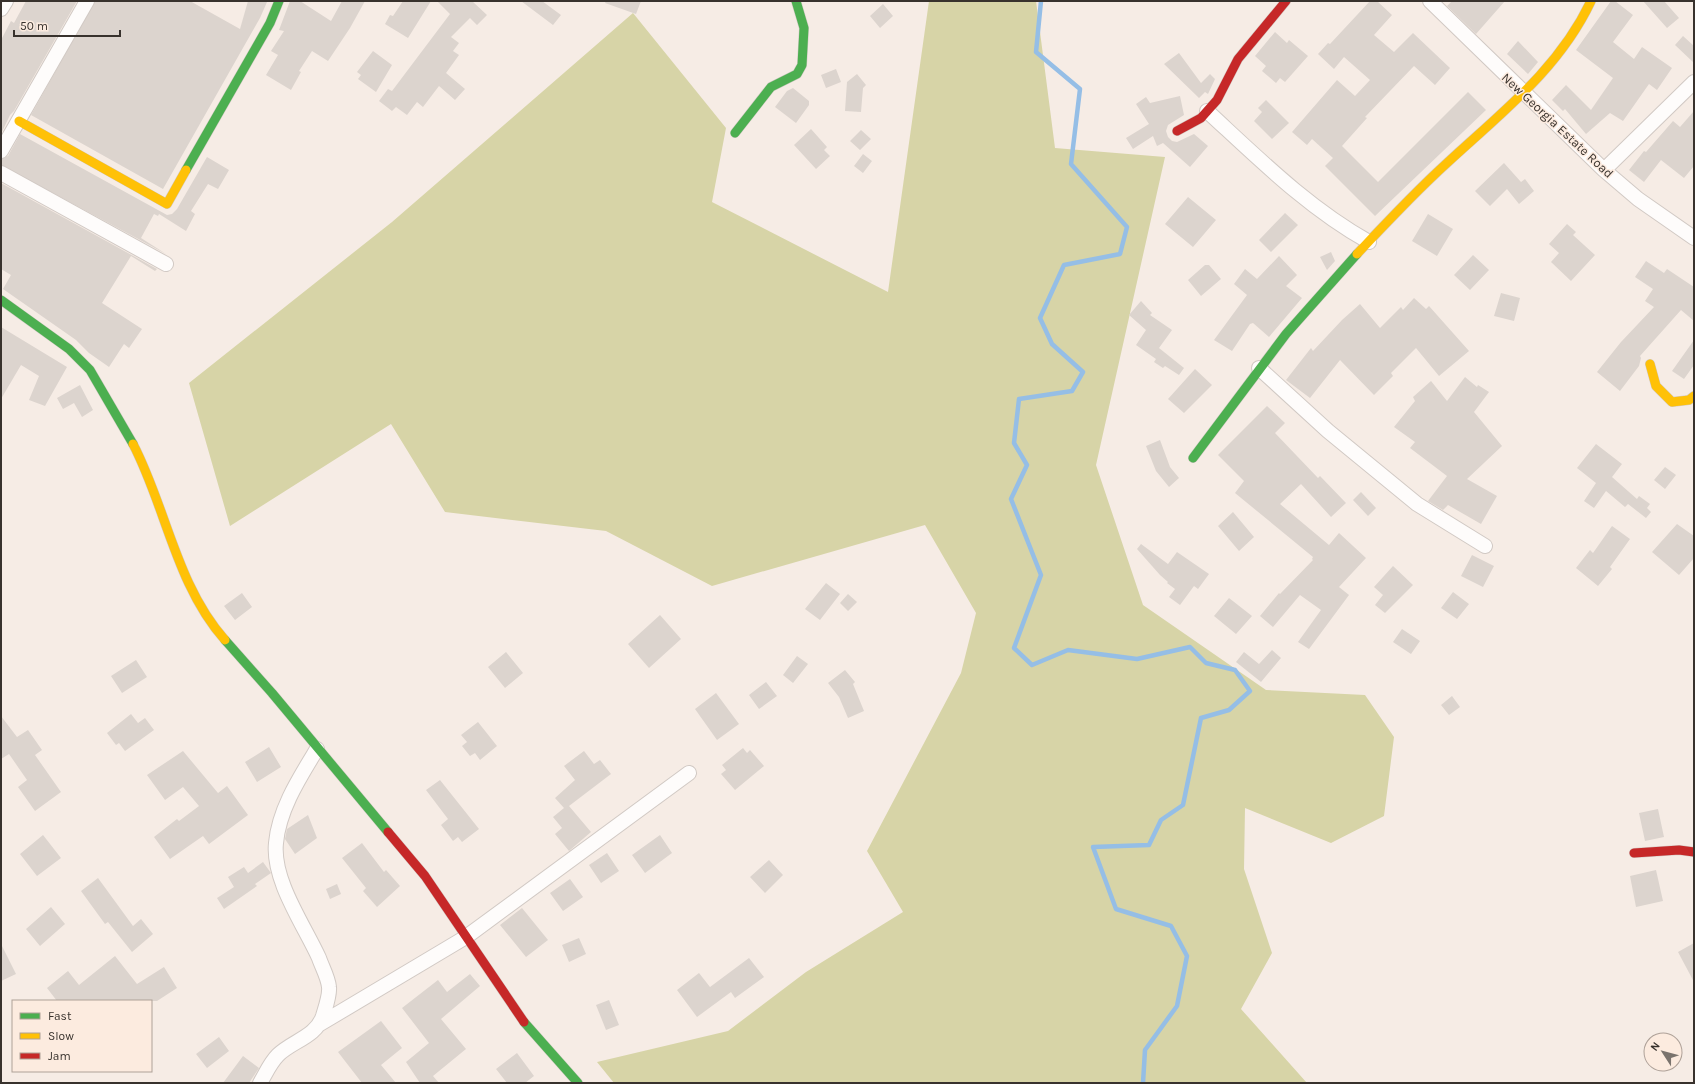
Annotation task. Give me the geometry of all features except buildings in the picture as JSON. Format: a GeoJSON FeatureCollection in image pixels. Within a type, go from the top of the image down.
{"type":"FeatureCollection","features":[{"type":"Feature","properties":{"kind":"street"},"geometry":{"type":"LineString","coordinates":[[1,9],[6,1]]}},
{"type":"Feature","properties":{"kind":"street"},"geometry":{"type":"LineString","coordinates":[[1,151],[87,1]]}},
{"type":"Feature","properties":{"kind":"street"},"geometry":{"type":"LineString","coordinates":[[19,120],[167,204],[270,23],[279,1]]}},
{"type":"Feature","properties":{"kind":"street"},"geometry":{"type":"LineString","coordinates":[[735,133],[771,87],[797,74],[802,65],[804,28],[796,1]]}},
{"type":"Feature","properties":{"kind":"street"},"geometry":{"type":"LineString","coordinates":[[1177,131],[1200,118],[1217,100],[1238,59],[1286,1]]}},
{"type":"Feature","properties":{"kind":"street","name":"New Georgia Estate Road"},"geometry":{"type":"LineString","coordinates":[[1430,1],[1524,94],[1604,170],[1638,199],[1694,238]]}},
{"type":"Feature","properties":{"kind":"street"},"geometry":{"type":"LineString","coordinates":[[1193,458],[1259,368],[1300,317],[1404,204],[1451,159],[1524,94],[1557,59],[1578,28],[1591,1]]}},
{"type":"Feature","properties":{"kind":"street"},"geometry":{"type":"LineString","coordinates":[[1604,170],[1694,82]]}},
{"type":"Feature","properties":{"kind":"street"},"geometry":{"type":"LineString","coordinates":[[1207,111],[1280,178],[1325,214],[1369,242]]}},
{"type":"Feature","properties":{"kind":"street"},"geometry":{"type":"LineString","coordinates":[[1,173],[166,264]]}},
{"type":"Feature","properties":{"kind":"street"},"geometry":{"type":"LineString","coordinates":[[1,300],[69,349],[90,370],[118,416],[137,452],[189,584],[216,630],[272,693],[317,749],[425,876],[466,937],[487,964],[528,1027],[578,1083]]}},
{"type":"Feature","properties":{"kind":"street"},"geometry":{"type":"LineString","coordinates":[[1650,364],[1652,382],[1660,393],[1672,402],[1689,400],[1694,396]]}},
{"type":"Feature","properties":{"kind":"street"},"geometry":{"type":"LineString","coordinates":[[1259,368],[1328,431],[1417,504],[1485,546]]}},
{"type":"Feature","properties":{"kind":"street"},"geometry":{"type":"LineString","coordinates":[[317,749],[296,782],[281,820],[276,844],[281,880],[308,934],[329,987],[320,1024]]}},
{"type":"Feature","properties":{"kind":"street"},"geometry":{"type":"LineString","coordinates":[[260,1083],[270,1064],[285,1049],[301,1041],[320,1024],[466,937],[689,773]]}},
{"type":"Feature","properties":{"kind":"street"},"geometry":{"type":"LineString","coordinates":[[1634,853],[1679,850],[1694,852]]}},
{"type":"Feature","properties":{"kind":"shaded area"},"geometry":{"type":"Polygon","coordinates":[[[929,1],[1036,1],[1055,148],[1165,157],[1096,465],[1143,605],[1266,690],[1365,695],[1394,737],[1384,816],[1331,843],[1245,808],[1244,869],[1272,953],[1241,1009],[1307,1083],[614,1083],[597,1062],[728,1031],[806,972],[903,912],[867,851],[961,673],[976,613],[925,525],[712,586],[606,531],[445,512],[391,424],[230,526],[189,383],[392,222],[633,13],[726,128],[712,202],[888,292],[929,1]]]}},
{"type":"Feature","properties":{"kind":"waterway"},"geometry":{"type":"LineString","coordinates":[[1041,1],[1036,52],[1080,89],[1071,164],[1127,227],[1120,254],[1064,265],[1040,318],[1052,344],[1083,372],[1072,391],[1019,399],[1014,443],[1027,465],[1011,499],[1041,575],[1014,648],[1032,665],[1068,650],[1137,659],[1190,647],[1206,663],[1235,670],[1250,691],[1229,710],[1201,718],[1183,805],[1161,820],[1149,845],[1093,847],[1116,909],[1171,926],[1187,956],[1177,1006],[1145,1050],[1143,1083]]}},
{"type":"Feature","properties":{"kind":"traffic: fast"},"geometry":{"type":"LineString","coordinates":[[186,170],[270,23],[279,1]]}},
{"type":"Feature","properties":{"kind":"traffic: fast"},"geometry":{"type":"LineString","coordinates":[[735,133],[771,87],[797,74],[802,65],[804,28],[796,1]]}},
{"type":"Feature","properties":{"kind":"traffic: fast"},"geometry":{"type":"LineString","coordinates":[[1193,458],[1286,334],[1357,254]]}},
{"type":"Feature","properties":{"kind":"traffic: fast"},"geometry":{"type":"LineString","coordinates":[[1,300],[69,349],[90,370],[133,444]]}},
{"type":"Feature","properties":{"kind":"traffic: fast"},"geometry":{"type":"LineString","coordinates":[[225,640],[272,693],[388,832]]}},
{"type":"Feature","properties":{"kind":"traffic: fast"},"geometry":{"type":"LineString","coordinates":[[524,1022],[578,1083]]}},
{"type":"Feature","properties":{"kind":"traffic: slow"},"geometry":{"type":"LineString","coordinates":[[1357,254],[1424,185],[1508,108],[1546,69],[1563,48],[1591,1]]}},
{"type":"Feature","properties":{"kind":"traffic: slow"},"geometry":{"type":"LineString","coordinates":[[19,121],[167,204],[186,170]]}},
{"type":"Feature","properties":{"kind":"traffic: slow"},"geometry":{"type":"LineString","coordinates":[[1650,364],[1656,386],[1672,402],[1689,400],[1694,396]]}},
{"type":"Feature","properties":{"kind":"traffic: slow"},"geometry":{"type":"LineString","coordinates":[[133,444],[154,493],[183,570],[208,618],[225,640]]}},
{"type":"Feature","properties":{"kind":"traffic: jam"},"geometry":{"type":"LineString","coordinates":[[1177,131],[1201,118],[1217,100],[1238,59],[1286,1]]}},
{"type":"Feature","properties":{"kind":"traffic: jam"},"geometry":{"type":"LineString","coordinates":[[388,832],[425,876],[524,1022]]}},
{"type":"Feature","properties":{"kind":"traffic: jam"},"geometry":{"type":"LineString","coordinates":[[1634,853],[1679,850],[1694,852]]}}]}
